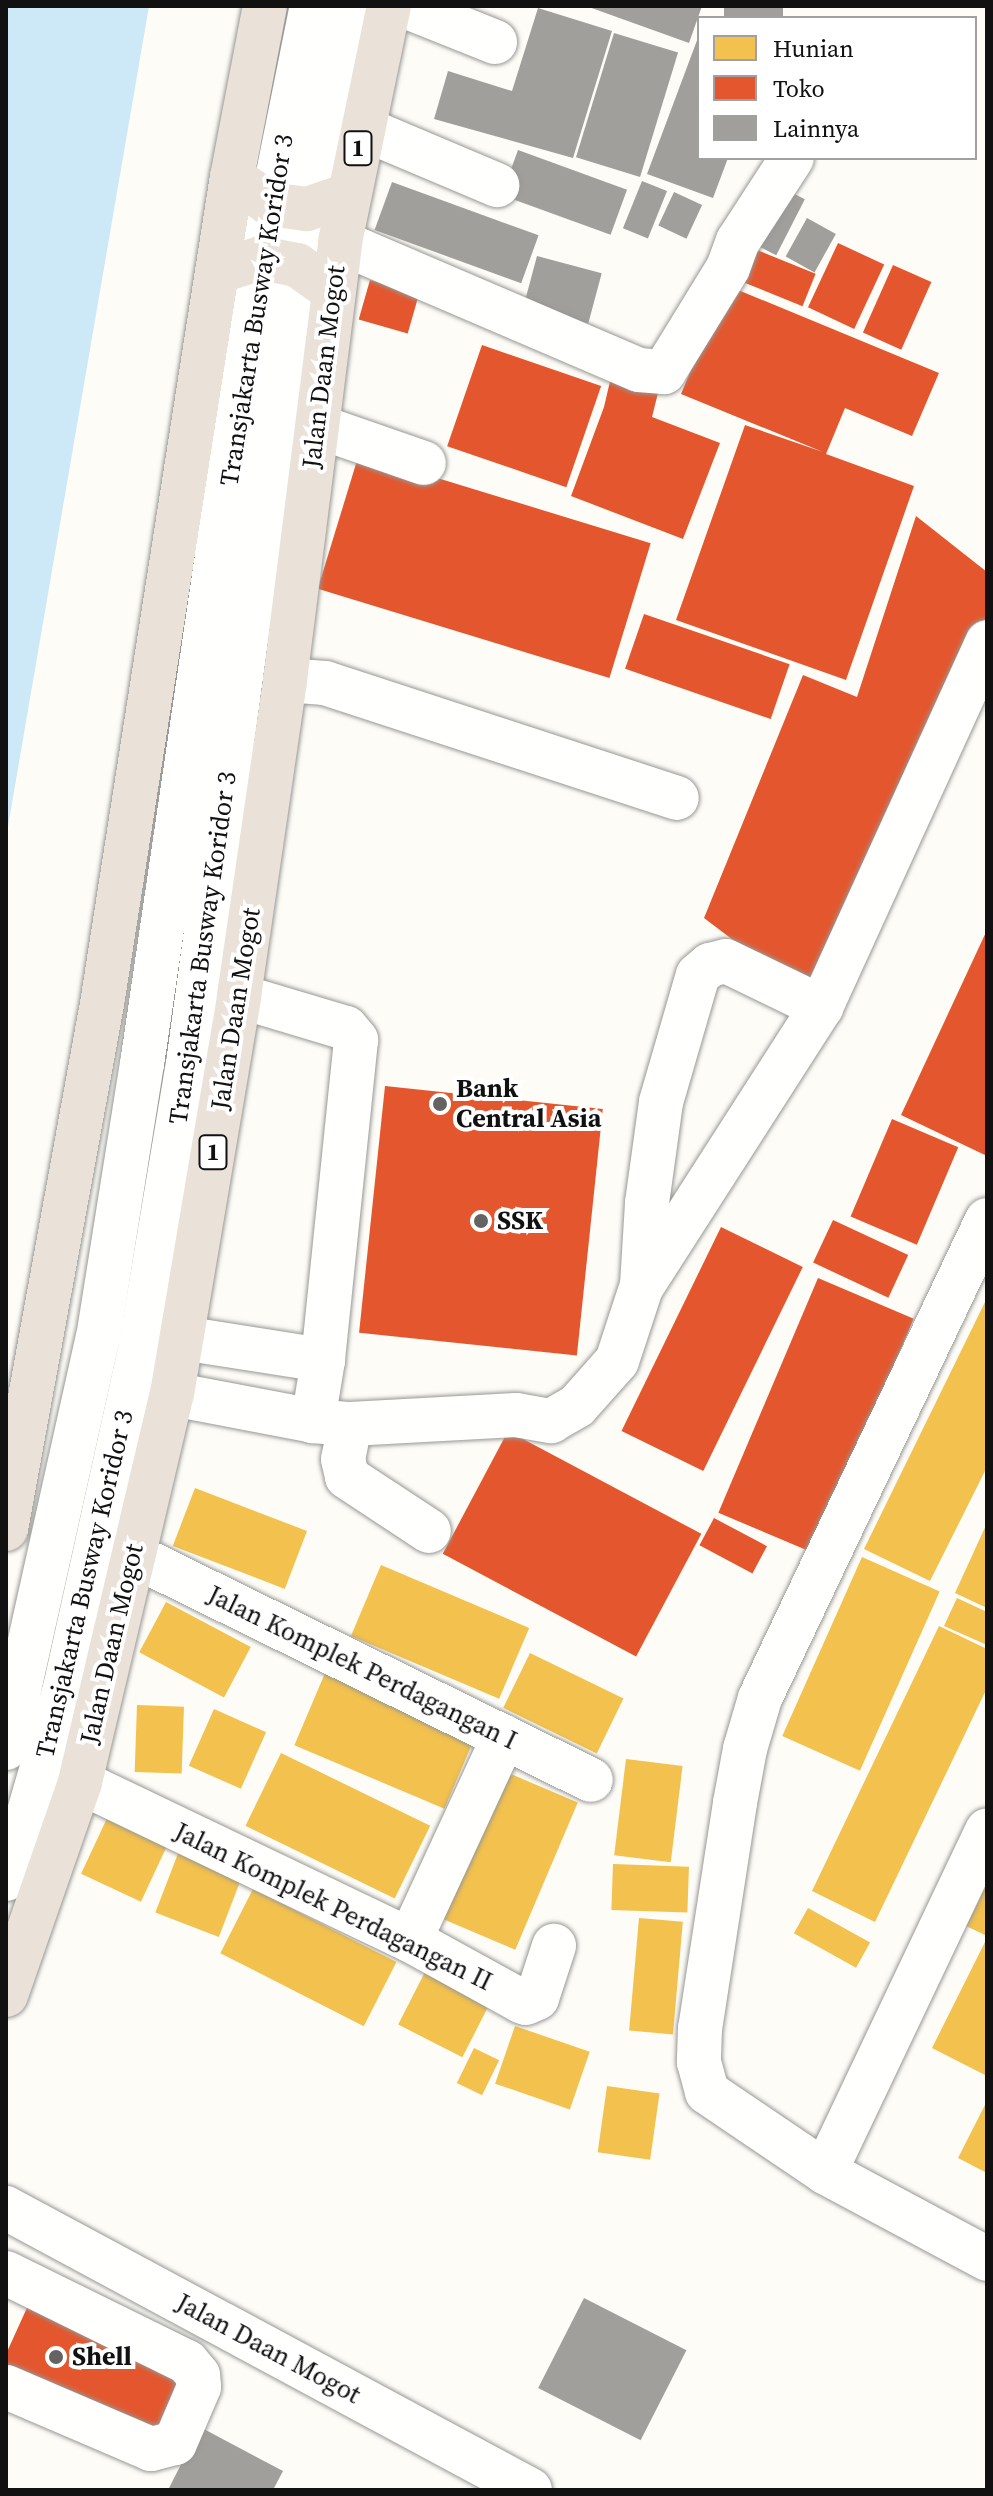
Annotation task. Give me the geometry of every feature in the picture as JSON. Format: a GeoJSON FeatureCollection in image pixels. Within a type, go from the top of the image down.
{"type":"FeatureCollection","features":[{"type":"Feature","properties":{"kind":"highway"},"geometry":{"type":"LineString","coordinates":[[6,1529],[102,1004],[232,177],[265,6]]}},
{"type":"Feature","properties":{"kind":"highway","name":"Jalan Daan Mogot"},"geometry":{"type":"LineString","coordinates":[[6,1995],[80,1782],[172,1394],[239,996],[285,680],[332,290],[348,195],[389,6]]}},
{"type":"Feature","properties":{"kind":"highway"},"geometry":{"type":"LineString","coordinates":[[232,177],[289,207],[348,195]]}},
{"type":"Feature","properties":{"kind":"highway"},"geometry":{"type":"LineString","coordinates":[[217,272],[279,262],[332,290]]}},
{"type":"Feature","properties":{"kind":"street","name":"Transjakarta Busway Koridor 3"},"geometry":{"type":"LineString","coordinates":[[6,1748],[98,1338],[289,207],[312,6]]}},
{"type":"Feature","properties":{"kind":"street","name":"Transjakarta Busway Koridor 3"},"geometry":{"type":"LineString","coordinates":[[289,207],[353,6]]}},
{"type":"Feature","properties":{"kind":"street"},"geometry":{"type":"LineString","coordinates":[[405,6],[495,42]]}},
{"type":"Feature","properties":{"kind":"street"},"geometry":{"type":"LineString","coordinates":[[362,128],[497,185]]}},
{"type":"Feature","properties":{"kind":"street"},"geometry":{"type":"LineString","coordinates":[[340,242],[639,370],[664,372],[728,268],[738,241],[791,160]]}},
{"type":"Feature","properties":{"kind":"street","name":"Transjakarta Busway Koridor 3"},"geometry":{"type":"LineString","coordinates":[[6,1879],[18,1850],[65,1688],[141,1344],[188,1064],[279,262]]}},
{"type":"Feature","properties":{"kind":"street"},"geometry":{"type":"LineString","coordinates":[[317,426],[424,463]]}},
{"type":"Feature","properties":{"kind":"street"},"geometry":{"type":"LineString","coordinates":[[172,1394],[331,1423],[516,1415],[551,1421],[577,1406],[617,1361],[642,1285],[821,1007],[987,642]]}},
{"type":"Feature","properties":{"kind":"street"},"geometry":{"type":"LineString","coordinates":[[285,680],[325,683],[677,798]]}},
{"type":"Feature","properties":{"kind":"street"},"geometry":{"type":"LineString","coordinates":[[642,1285],[647,1203],[661,1102],[698,975],[710,965],[726,961],[821,1007]]}},
{"type":"Feature","properties":{"kind":"street"},"geometry":{"type":"LineString","coordinates":[[239,996],[346,1028],[356,1040],[323,1360],[331,1423],[347,1477],[429,1531]]}},
{"type":"Feature","properties":{"kind":"street"},"geometry":{"type":"LineString","coordinates":[[987,1220],[760,1698],[745,1749],[735,1803],[700,2028],[699,2062],[707,2092],[825,2172],[987,2259]]}},
{"type":"Feature","properties":{"kind":"street"},"geometry":{"type":"LineString","coordinates":[[182,1338],[323,1360]]}},
{"type":"Feature","properties":{"kind":"street","name":"Jalan Komplek Perdagangan I"},"geometry":{"type":"LineString","coordinates":[[133,1555],[591,1780]]}},
{"type":"Feature","properties":{"kind":"street"},"geometry":{"type":"LineString","coordinates":[[410,1940],[504,1737]]}},
{"type":"Feature","properties":{"kind":"street","name":"Jalan Komplek Perdagangan II"},"geometry":{"type":"LineString","coordinates":[[80,1782],[410,1940],[526,2003],[537,1998],[554,1946]]}},
{"type":"Feature","properties":{"kind":"street"},"geometry":{"type":"LineString","coordinates":[[825,2172],[987,1831]]}},
{"type":"Feature","properties":{"kind":"street","name":"Jalan Daan Mogot"},"geometry":{"type":"LineString","coordinates":[[6,2208],[516,2486]]}},
{"type":"Feature","properties":{"kind":"street"},"geometry":{"type":"LineString","coordinates":[[6,2273],[187,2362],[198,2375],[199,2387],[175,2443],[151,2449],[6,2387]]}},
{"type":"Feature","properties":{"kind":"water"},"geometry":{"type":"Polygon","coordinates":[[[8,6],[149,6],[6,838],[6,14],[8,6]]]}},
{"type":"Feature","properties":{"kind":"building: Hunian"},"geometry":{"type":"Polygon","coordinates":[[[987,1298],[987,1467],[930,1581],[864,1549],[987,1298]]]}},
{"type":"Feature","properties":{"kind":"building: Hunian"},"geometry":{"type":"Polygon","coordinates":[[[195,1488],[307,1531],[285,1589],[173,1546],[195,1488]]]}},
{"type":"Feature","properties":{"kind":"building: Hunian"},"geometry":{"type":"Polygon","coordinates":[[[987,1523],[987,1608],[955,1593],[987,1523]]]}},
{"type":"Feature","properties":{"kind":"building: Hunian"},"geometry":{"type":"Polygon","coordinates":[[[862,1557],[940,1592],[860,1771],[782,1736],[862,1557]]]}},
{"type":"Feature","properties":{"kind":"building: Hunian"},"geometry":{"type":"Polygon","coordinates":[[[381,1565],[529,1628],[499,1699],[351,1636],[381,1565]]]}},
{"type":"Feature","properties":{"kind":"building: Hunian"},"geometry":{"type":"Polygon","coordinates":[[[957,1598],[987,1612],[987,1645],[944,1626],[957,1598]]]}},
{"type":"Feature","properties":{"kind":"building: Hunian"},"geometry":{"type":"Polygon","coordinates":[[[166,1602],[251,1647],[224,1697],[139,1652],[166,1602]]]}},
{"type":"Feature","properties":{"kind":"building: Hunian"},"geometry":{"type":"Polygon","coordinates":[[[939,1626],[987,1649],[987,1688],[875,1922],[812,1891],[939,1626]]]}},
{"type":"Feature","properties":{"kind":"building: Hunian"},"geometry":{"type":"Polygon","coordinates":[[[530,1653],[623,1699],[597,1753],[503,1708],[530,1653]]]}},
{"type":"Feature","properties":{"kind":"building: Hunian"},"geometry":{"type":"Polygon","coordinates":[[[328,1666],[478,1730],[444,1809],[294,1745],[328,1666]]]}},
{"type":"Feature","properties":{"kind":"building: Hunian"},"geometry":{"type":"Polygon","coordinates":[[[137,1705],[184,1707],[182,1774],[135,1772],[137,1705]]]}},
{"type":"Feature","properties":{"kind":"building: Hunian"},"geometry":{"type":"Polygon","coordinates":[[[214,1709],[266,1732],[241,1789],[189,1766],[214,1709]]]}},
{"type":"Feature","properties":{"kind":"building: Hunian"},"geometry":{"type":"Polygon","coordinates":[[[281,1753],[430,1826],[395,1899],[245,1826],[281,1753]]]}},
{"type":"Feature","properties":{"kind":"building: Hunian"},"geometry":{"type":"Polygon","coordinates":[[[626,1759],[683,1766],[671,1862],[614,1855],[626,1759]]]}},
{"type":"Feature","properties":{"kind":"building: Hunian"},"geometry":{"type":"Polygon","coordinates":[[[506,1772],[578,1802],[515,1950],[443,1919],[506,1772]]]}},
{"type":"Feature","properties":{"kind":"building: Hunian"},"geometry":{"type":"Polygon","coordinates":[[[109,1814],[169,1842],[141,1902],[81,1874],[109,1814]]]}},
{"type":"Feature","properties":{"kind":"building: Hunian"},"geometry":{"type":"Polygon","coordinates":[[[179,1851],[242,1875],[219,1937],[155,1913],[179,1851]]]}},
{"type":"Feature","properties":{"kind":"building: Hunian"},"geometry":{"type":"Polygon","coordinates":[[[613,1864],[689,1867],[687,1913],[611,1910],[613,1864]]]}},
{"type":"Feature","properties":{"kind":"building: Hunian"},"geometry":{"type":"Polygon","coordinates":[[[987,1884],[987,1936],[966,1926],[987,1884]]]}},
{"type":"Feature","properties":{"kind":"building: Hunian"},"geometry":{"type":"Polygon","coordinates":[[[253,1889],[396,1962],[364,2026],[220,1953],[253,1889]]]}},
{"type":"Feature","properties":{"kind":"building: Hunian"},"geometry":{"type":"Polygon","coordinates":[[[808,1908],[870,1942],[856,1968],[794,1933],[808,1908]]]}},
{"type":"Feature","properties":{"kind":"building: Hunian"},"geometry":{"type":"Polygon","coordinates":[[[639,1918],[683,1922],[673,2034],[629,2031],[639,1918]]]}},
{"type":"Feature","properties":{"kind":"building: Hunian"},"geometry":{"type":"Polygon","coordinates":[[[987,1938],[987,2076],[932,2048],[987,1938]]]}},
{"type":"Feature","properties":{"kind":"building: Hunian"},"geometry":{"type":"Polygon","coordinates":[[[425,1972],[489,2005],[462,2057],[398,2025],[425,1972]]]}},
{"type":"Feature","properties":{"kind":"building: Hunian"},"geometry":{"type":"Polygon","coordinates":[[[515,2026],[590,2052],[570,2109],[495,2084],[515,2026]]]}},
{"type":"Feature","properties":{"kind":"building: Hunian"},"geometry":{"type":"Polygon","coordinates":[[[474,2048],[499,2060],[482,2095],[457,2083],[474,2048]]]}},
{"type":"Feature","properties":{"kind":"building: Hunian"},"geometry":{"type":"Polygon","coordinates":[[[607,2086],[659,2093],[650,2160],[598,2152],[607,2086]]]}},
{"type":"Feature","properties":{"kind":"building: Hunian"},"geometry":{"type":"Polygon","coordinates":[[[987,2101],[987,2173],[958,2158],[987,2101]]]}},
{"type":"Feature","properties":{"kind":"building: Toko"},"geometry":{"type":"Polygon","coordinates":[[[838,243],[884,265],[854,329],[808,307],[838,243]]]}},
{"type":"Feature","properties":{"kind":"building: Toko"},"geometry":{"type":"Polygon","coordinates":[[[747,246],[816,274],[803,306],[734,278],[747,246]]]}},
{"type":"Feature","properties":{"kind":"building: Toko"},"geometry":{"type":"Polygon","coordinates":[[[893,265],[931,282],[901,350],[863,333],[893,265]]]}},
{"type":"Feature","properties":{"kind":"building: Toko"},"geometry":{"type":"Polygon","coordinates":[[[370,280],[419,294],[408,333],[359,319],[370,280]]]}},
{"type":"Feature","properties":{"kind":"building: Toko"},"geometry":{"type":"Polygon","coordinates":[[[726,285],[939,373],[912,436],[845,408],[826,454],[914,486],[846,680],[676,620],[745,425],[823,452],[681,394],[726,285]]]}},
{"type":"Feature","properties":{"kind":"building: Toko"},"geometry":{"type":"Polygon","coordinates":[[[482,345],[601,386],[566,487],[447,446],[482,345]]]}},
{"type":"Feature","properties":{"kind":"building: Toko"},"geometry":{"type":"Polygon","coordinates":[[[611,377],[659,389],[652,417],[720,443],[683,539],[571,496],[604,407],[611,377]]]}},
{"type":"Feature","properties":{"kind":"building: Toko"},"geometry":{"type":"Polygon","coordinates":[[[359,454],[651,543],[609,678],[318,589],[359,454]]]}},
{"type":"Feature","properties":{"kind":"building: Toko"},"geometry":{"type":"Polygon","coordinates":[[[916,516],[987,572],[987,618],[818,982],[741,946],[704,918],[803,675],[857,697],[916,516]]]}},
{"type":"Feature","properties":{"kind":"building: Toko"},"geometry":{"type":"Polygon","coordinates":[[[644,614],[790,664],[771,719],[625,669],[644,614]]]}},
{"type":"Feature","properties":{"kind":"building: Toko"},"geometry":{"type":"Polygon","coordinates":[[[987,930],[987,1156],[901,1115],[987,930]]]}},
{"type":"Feature","properties":{"kind":"building: Toko","name":"SSK"},"geometry":{"type":"Polygon","coordinates":[[[385,1086],[603,1109],[577,1356],[359,1333],[385,1086]]]}},
{"type":"Feature","properties":{"kind":"building: Toko"},"geometry":{"type":"Polygon","coordinates":[[[892,1119],[958,1147],[917,1245],[851,1217],[892,1119]]]}},
{"type":"Feature","properties":{"kind":"building: Toko"},"geometry":{"type":"Polygon","coordinates":[[[833,1220],[908,1255],[888,1298],[813,1263],[833,1220]]]}},
{"type":"Feature","properties":{"kind":"building: Toko"},"geometry":{"type":"Polygon","coordinates":[[[721,1227],[803,1267],[703,1471],[621,1431],[721,1227]]]}},
{"type":"Feature","properties":{"kind":"building: Toko"},"geometry":{"type":"Polygon","coordinates":[[[818,1278],[914,1319],[814,1553],[718,1513],[818,1278]]]}},
{"type":"Feature","properties":{"kind":"building: Toko"},"geometry":{"type":"Polygon","coordinates":[[[508,1431],[701,1534],[636,1657],[443,1554],[508,1431]]]}},
{"type":"Feature","properties":{"kind":"building: Toko"},"geometry":{"type":"Polygon","coordinates":[[[714,1518],[767,1546],[752,1574],[699,1545],[714,1518]]]}},
{"type":"Feature","properties":{"kind":"building: Toko"},"geometry":{"type":"Polygon","coordinates":[[[31,2299],[190,2372],[160,2437],[6,2366],[6,2354],[31,2299]]]}},
{"type":"Feature","properties":{"kind":"building: Lainnya"},"geometry":{"type":"Polygon","coordinates":[[[586,6],[702,6],[689,43],[586,6]]]}},
{"type":"Feature","properties":{"kind":"building: Lainnya"},"geometry":{"type":"Polygon","coordinates":[[[724,6],[783,6],[783,16],[724,16],[724,6]]]}},
{"type":"Feature","properties":{"kind":"building: Lainnya"},"geometry":{"type":"Polygon","coordinates":[[[538,8],[612,31],[573,158],[434,119],[448,71],[512,91],[538,8]]]}},
{"type":"Feature","properties":{"kind":"building: Lainnya"},"geometry":{"type":"Polygon","coordinates":[[[614,33],[678,53],[640,177],[576,157],[614,33]]]}},
{"type":"Feature","properties":{"kind":"building: Lainnya"},"geometry":{"type":"Polygon","coordinates":[[[697,40],[697,160],[727,160],[713,198],[647,174],[697,40]]]}},
{"type":"Feature","properties":{"kind":"building: Lainnya"},"geometry":{"type":"Polygon","coordinates":[[[518,150],[627,190],[611,235],[502,195],[518,150]]]}},
{"type":"Feature","properties":{"kind":"building: Lainnya"},"geometry":{"type":"Polygon","coordinates":[[[642,181],[667,191],[648,238],[623,228],[642,181]]]}},
{"type":"Feature","properties":{"kind":"building: Lainnya"},"geometry":{"type":"Polygon","coordinates":[[[392,182],[539,235],[521,283],[375,230],[392,182]]]}},
{"type":"Feature","properties":{"kind":"building: Lainnya"},"geometry":{"type":"Polygon","coordinates":[[[779,186],[805,199],[776,255],[750,242],[779,186]]]}},
{"type":"Feature","properties":{"kind":"building: Lainnya"},"geometry":{"type":"Polygon","coordinates":[[[674,192],[702,205],[686,239],[658,226],[674,192]]]}},
{"type":"Feature","properties":{"kind":"building: Lainnya"},"geometry":{"type":"Polygon","coordinates":[[[807,218],[836,234],[815,272],[786,256],[807,218]]]}},
{"type":"Feature","properties":{"kind":"building: Lainnya"},"geometry":{"type":"Polygon","coordinates":[[[537,256],[602,273],[588,324],[524,306],[537,256]]]}},
{"type":"Feature","properties":{"kind":"building: Lainnya"},"geometry":{"type":"Polygon","coordinates":[[[584,2298],[686,2350],[641,2440],[538,2388],[584,2298]]]}},
{"type":"Feature","properties":{"kind":"building: Lainnya"},"geometry":{"type":"Polygon","coordinates":[[[200,2427],[283,2471],[273,2490],[168,2490],[200,2427]]]}},
{"type":"Feature","properties":{"kind":"place","name":"Bank Central Asia"},"geometry":{"type":"Point","coordinates":[440,1104]}},
{"type":"Feature","properties":{"kind":"place","name":"SSK"},"geometry":{"type":"Point","coordinates":[481,1221]}},
{"type":"Feature","properties":{"kind":"place","name":"Shell"},"geometry":{"type":"Point","coordinates":[56,2357]}}]}
